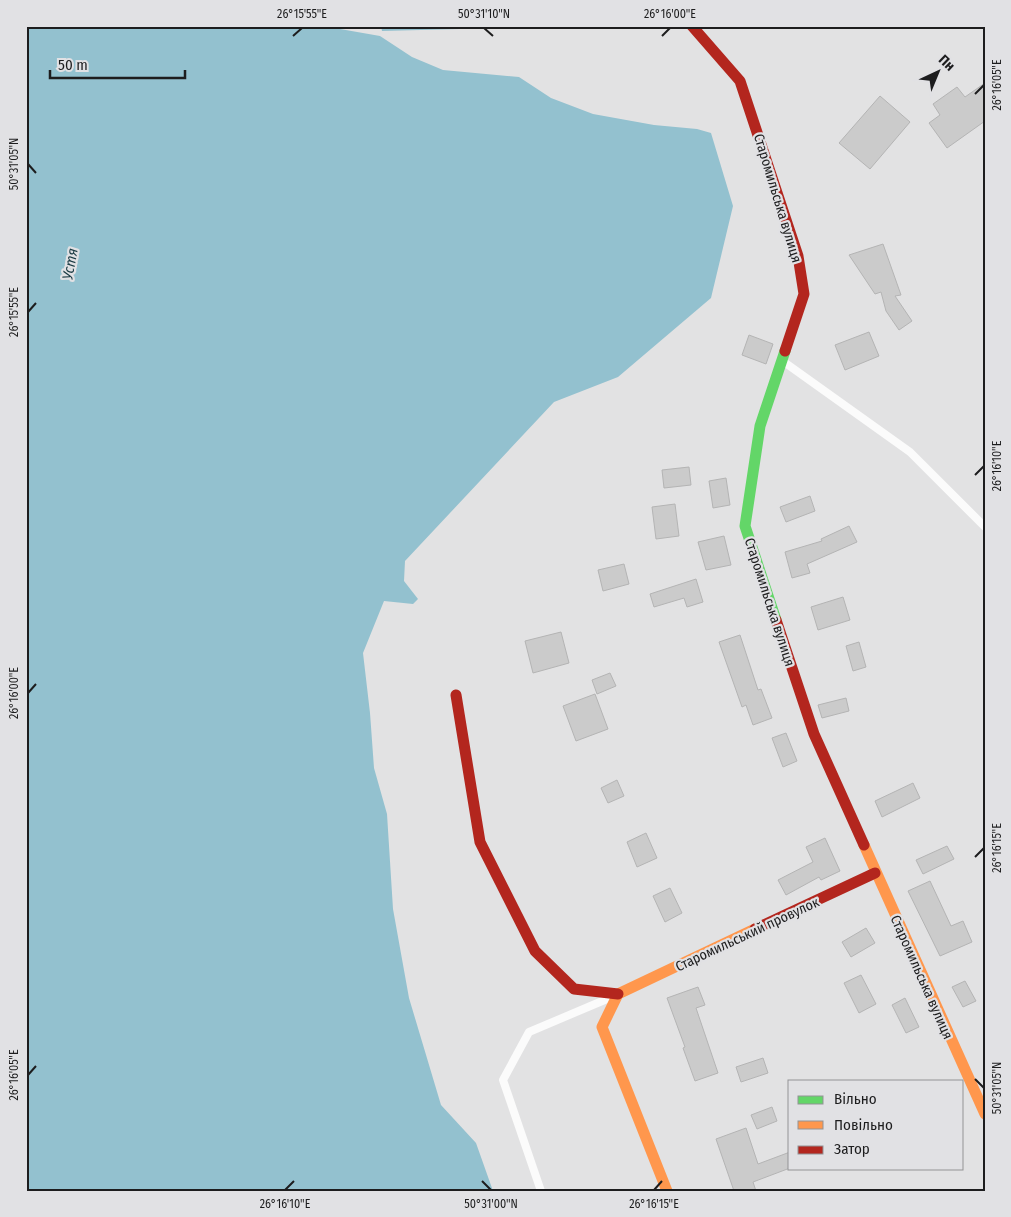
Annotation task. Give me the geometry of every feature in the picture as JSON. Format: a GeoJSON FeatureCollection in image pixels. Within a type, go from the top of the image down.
{"type":"FeatureCollection","features":[{"type":"Feature","properties":{"kind":"street","name":"Старомильська вулиця"},"geometry":{"type":"LineString","coordinates":[[692,26],[740,81],[798,256],[804,294],[760,426],[745,526],[814,734],[985,1114]]}},
{"type":"Feature","properties":{"kind":"street"},"geometry":{"type":"LineString","coordinates":[[456,695],[480,842],[535,951],[574,989],[618,994],[602,1026],[667,1191]]}},
{"type":"Feature","properties":{"kind":"street","name":"Старомильський провулок"},"geometry":{"type":"LineString","coordinates":[[618,994],[875,873]]}},
{"type":"Feature","properties":{"kind":"lane"},"geometry":{"type":"LineString","coordinates":[[782,361],[910,452],[985,527]]}},
{"type":"Feature","properties":{"kind":"lane"},"geometry":{"type":"LineString","coordinates":[[542,1191],[503,1080],[529,1032],[618,994]]}},
{"type":"Feature","properties":{"kind":"water","name":"Устя"},"geometry":{"type":"Polygon","coordinates":[[[26,26],[323,26],[380,36],[412,57],[443,70],[519,77],[551,98],[593,114],[654,125],[697,129],[711,133],[733,206],[711,298],[618,377],[554,402],[405,561],[404,581],[418,599],[413,604],[384,601],[363,653],[374,768],[387,814],[393,909],[409,998],[441,1105],[476,1143],[493,1191],[26,1191],[26,26]]]}},
{"type":"Feature","properties":{"kind":"water"},"geometry":{"type":"Polygon","coordinates":[[[381,26],[464,26],[460,29],[382,31],[381,26]]]}},
{"type":"Feature","properties":{"kind":"building"},"geometry":{"type":"Polygon","coordinates":[[[985,83],[985,121],[947,148],[929,123],[940,115],[933,104],[957,87],[965,97],[985,83]]]}},
{"type":"Feature","properties":{"kind":"building"},"geometry":{"type":"Polygon","coordinates":[[[880,96],[910,122],[870,169],[839,143],[880,96]]]}},
{"type":"Feature","properties":{"kind":"building"},"geometry":{"type":"Polygon","coordinates":[[[883,244],[901,295],[895,296],[912,321],[899,330],[886,311],[881,292],[875,294],[849,255],[883,244]]]}},
{"type":"Feature","properties":{"kind":"building"},"geometry":{"type":"Polygon","coordinates":[[[869,332],[879,356],[845,370],[835,345],[869,332]]]}},
{"type":"Feature","properties":{"kind":"building"},"geometry":{"type":"Polygon","coordinates":[[[749,335],[773,344],[766,364],[742,355],[749,335]]]}},
{"type":"Feature","properties":{"kind":"building"},"geometry":{"type":"Polygon","coordinates":[[[689,467],[691,485],[664,488],[662,470],[689,467]]]}},
{"type":"Feature","properties":{"kind":"building"},"geometry":{"type":"Polygon","coordinates":[[[726,478],[730,505],[713,508],[709,481],[726,478]]]}},
{"type":"Feature","properties":{"kind":"building"},"geometry":{"type":"Polygon","coordinates":[[[810,496],[815,511],[786,522],[780,507],[810,496]]]}},
{"type":"Feature","properties":{"kind":"building"},"geometry":{"type":"Polygon","coordinates":[[[675,504],[679,536],[656,539],[652,507],[675,504]]]}},
{"type":"Feature","properties":{"kind":"building"},"geometry":{"type":"Polygon","coordinates":[[[849,526],[857,542],[807,564],[810,573],[792,578],[785,552],[822,541],[821,539],[849,526]]]}},
{"type":"Feature","properties":{"kind":"building"},"geometry":{"type":"Polygon","coordinates":[[[724,536],[731,565],[706,570],[698,542],[724,536]]]}},
{"type":"Feature","properties":{"kind":"building"},"geometry":{"type":"Polygon","coordinates":[[[624,564],[629,584],[603,591],[598,570],[624,564]]]}},
{"type":"Feature","properties":{"kind":"building"},"geometry":{"type":"Polygon","coordinates":[[[696,579],[703,602],[687,607],[684,598],[654,607],[650,594],[696,579]]]}},
{"type":"Feature","properties":{"kind":"building"},"geometry":{"type":"Polygon","coordinates":[[[843,597],[850,620],[818,630],[811,607],[843,597]]]}},
{"type":"Feature","properties":{"kind":"building"},"geometry":{"type":"Polygon","coordinates":[[[561,632],[569,663],[533,673],[525,641],[561,632]]]}},
{"type":"Feature","properties":{"kind":"building"},"geometry":{"type":"Polygon","coordinates":[[[740,635],[758,690],[761,689],[772,718],[753,725],[746,705],[742,707],[719,642],[740,635]]]}},
{"type":"Feature","properties":{"kind":"building"},"geometry":{"type":"Polygon","coordinates":[[[859,642],[866,667],[853,671],[846,646],[859,642]]]}},
{"type":"Feature","properties":{"kind":"building"},"geometry":{"type":"Polygon","coordinates":[[[610,673],[616,686],[597,694],[592,680],[610,673]]]}},
{"type":"Feature","properties":{"kind":"building"},"geometry":{"type":"Polygon","coordinates":[[[595,694],[608,729],[576,741],[563,706],[595,694]]]}},
{"type":"Feature","properties":{"kind":"building"},"geometry":{"type":"Polygon","coordinates":[[[846,698],[849,711],[822,718],[818,705],[846,698]]]}},
{"type":"Feature","properties":{"kind":"building"},"geometry":{"type":"Polygon","coordinates":[[[786,733],[797,761],[783,767],[772,738],[786,733]]]}},
{"type":"Feature","properties":{"kind":"building"},"geometry":{"type":"Polygon","coordinates":[[[617,780],[624,796],[608,803],[601,788],[617,780]]]}},
{"type":"Feature","properties":{"kind":"building"},"geometry":{"type":"Polygon","coordinates":[[[913,783],[920,798],[882,817],[875,801],[913,783]]]}},
{"type":"Feature","properties":{"kind":"building"},"geometry":{"type":"Polygon","coordinates":[[[646,833],[657,858],[637,867],[627,842],[646,833]]]}},
{"type":"Feature","properties":{"kind":"building"},"geometry":{"type":"Polygon","coordinates":[[[825,838],[840,871],[821,880],[819,877],[786,895],[778,880],[813,862],[806,847],[825,838]]]}},
{"type":"Feature","properties":{"kind":"building"},"geometry":{"type":"Polygon","coordinates":[[[947,846],[954,859],[923,874],[916,860],[947,846]]]}},
{"type":"Feature","properties":{"kind":"building"},"geometry":{"type":"Polygon","coordinates":[[[930,881],[951,926],[963,921],[972,942],[940,956],[908,891],[930,881]]]}},
{"type":"Feature","properties":{"kind":"building"},"geometry":{"type":"Polygon","coordinates":[[[670,888],[682,913],[665,922],[653,896],[670,888]]]}},
{"type":"Feature","properties":{"kind":"building"},"geometry":{"type":"Polygon","coordinates":[[[866,928],[875,943],[851,957],[842,942],[866,928]]]}},
{"type":"Feature","properties":{"kind":"building"},"geometry":{"type":"Polygon","coordinates":[[[861,975],[876,1004],[859,1013],[844,983],[861,975]]]}},
{"type":"Feature","properties":{"kind":"building"},"geometry":{"type":"Polygon","coordinates":[[[965,981],[976,1001],[963,1007],[952,987],[965,981]]]}},
{"type":"Feature","properties":{"kind":"building"},"geometry":{"type":"Polygon","coordinates":[[[698,987],[705,1005],[696,1008],[718,1073],[695,1081],[667,998],[698,987]]]}},
{"type":"Feature","properties":{"kind":"building"},"geometry":{"type":"Polygon","coordinates":[[[905,998],[919,1027],[906,1033],[892,1005],[905,998]]]}},
{"type":"Feature","properties":{"kind":"building"},"geometry":{"type":"Polygon","coordinates":[[[763,1058],[768,1073],[741,1082],[736,1067],[763,1058]]]}},
{"type":"Feature","properties":{"kind":"building"},"geometry":{"type":"Polygon","coordinates":[[[772,1107],[777,1121],[757,1129],[751,1115],[772,1107]]]}},
{"type":"Feature","properties":{"kind":"building"},"geometry":{"type":"Polygon","coordinates":[[[746,1128],[758,1164],[788,1153],[788,1169],[753,1182],[756,1191],[734,1191],[716,1139],[746,1128]]]}},
{"type":"Feature","properties":{"kind":"traffic: fast"},"geometry":{"type":"LineString","coordinates":[[776,620],[745,526],[760,426],[785,351]]}},
{"type":"Feature","properties":{"kind":"traffic: slow"},"geometry":{"type":"LineString","coordinates":[[864,845],[985,1114]]}},
{"type":"Feature","properties":{"kind":"traffic: slow"},"geometry":{"type":"LineString","coordinates":[[667,1191],[602,1027],[618,994],[755,929]]}},
{"type":"Feature","properties":{"kind":"traffic: jam"},"geometry":{"type":"LineString","coordinates":[[692,26],[740,81],[798,256],[804,294],[785,351]]}},
{"type":"Feature","properties":{"kind":"traffic: jam"},"geometry":{"type":"LineString","coordinates":[[776,620],[814,734],[864,845]]}},
{"type":"Feature","properties":{"kind":"traffic: jam"},"geometry":{"type":"LineString","coordinates":[[456,695],[480,842],[535,951],[574,989],[618,994]]}},
{"type":"Feature","properties":{"kind":"traffic: jam"},"geometry":{"type":"LineString","coordinates":[[755,929],[875,873]]}}]}
